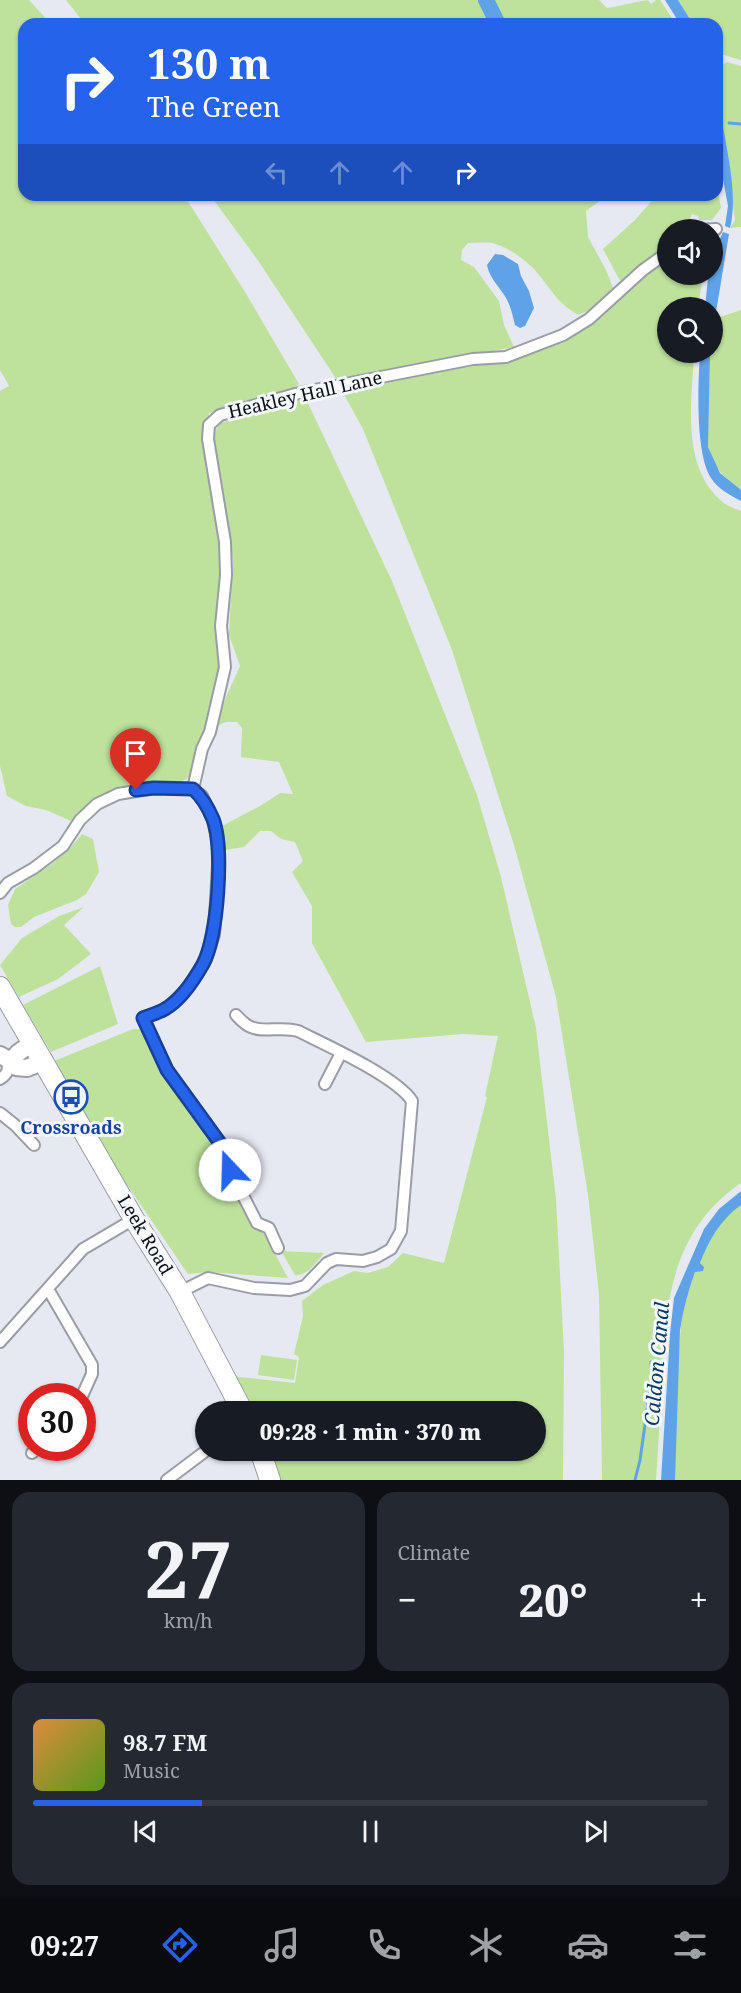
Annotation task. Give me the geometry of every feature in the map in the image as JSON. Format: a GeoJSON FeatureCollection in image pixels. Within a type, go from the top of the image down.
{"type":"FeatureCollection","features":[{"type":"Feature","properties":{"kind":"highway","name":"Leek Road"},"geometry":{"type":"LineString","coordinates":[[0,987],[134,1219],[180,1292],[237,1401]]}},
{"type":"Feature","properties":{"kind":"highway"},"geometry":{"type":"LineString","coordinates":[[264,1461],[270,1480]]}},
{"type":"Feature","properties":{"kind":"main road"},"geometry":{"type":"LineString","coordinates":[[33,1042],[6,1059],[16,1067],[27,1068],[44,1061]]}},
{"type":"Feature","properties":{"kind":"street","name":"Heakley Hall Lane"},"geometry":{"type":"LineString","coordinates":[[193,789],[202,749],[210,732],[225,667],[221,626],[226,575],[225,542],[208,440],[209,425],[220,415],[299,393],[473,359],[506,357],[563,335],[589,319],[657,260]]}},
{"type":"Feature","properties":{"kind":"street"},"geometry":{"type":"LineString","coordinates":[[0,893],[8,883],[34,868],[63,846],[80,820],[97,804],[118,794],[145,789],[193,789],[202,796],[213,820],[219,848],[214,935],[204,963],[186,989],[166,1009],[143,1018],[167,1070],[225,1150],[230,1170],[257,1223],[269,1228],[278,1248]]}},
{"type":"Feature","properties":{"kind":"street"},"geometry":{"type":"LineString","coordinates":[[180,1292],[208,1278],[254,1288],[290,1290],[305,1286],[327,1263],[336,1259],[363,1261],[377,1257],[391,1249],[401,1232],[412,1101],[407,1093],[368,1067],[288,1028],[249,1027],[236,1015]]}},
{"type":"Feature","properties":{"kind":"street"},"geometry":{"type":"LineString","coordinates":[[325,1084],[341,1053]]}},
{"type":"Feature","properties":{"kind":"street"},"geometry":{"type":"LineString","coordinates":[[0,1079],[6,1076],[9,1069],[6,1059]]}},
{"type":"Feature","properties":{"kind":"street"},"geometry":{"type":"LineString","coordinates":[[0,1113],[34,1144]]}},
{"type":"Feature","properties":{"kind":"street"},"geometry":{"type":"LineString","coordinates":[[0,1342],[83,1249],[134,1219]]}},
{"type":"Feature","properties":{"kind":"street"},"geometry":{"type":"LineString","coordinates":[[48,1288],[92,1365],[92,1374],[88,1383]]}},
{"type":"Feature","properties":{"kind":"street"},"geometry":{"type":"LineString","coordinates":[[167,1480],[195,1459]]}},
{"type":"Feature","properties":{"kind":"green space"},"geometry":{"type":"Polygon","coordinates":[[[0,0],[29,0],[46,18],[18,18],[18,201],[188,201],[299,384],[289,391],[209,413],[223,574],[216,617],[220,656],[217,684],[192,775],[179,781],[119,787],[90,803],[71,821],[46,810],[26,806],[7,796],[0,766],[0,391],[9,386],[0,370],[0,0]]]}},
{"type":"Feature","properties":{"kind":"green space"},"geometry":{"type":"Polygon","coordinates":[[[66,0],[599,0],[607,8],[648,0],[651,4],[660,0],[672,18],[80,18],[66,0]]]}},
{"type":"Feature","properties":{"kind":"green space"},"geometry":{"type":"Polygon","coordinates":[[[678,0],[741,0],[741,60],[723,55],[723,18],[689,18],[678,0]]]}},
{"type":"Feature","properties":{"kind":"green space"},"geometry":{"type":"Polygon","coordinates":[[[727,62],[741,66],[741,227],[730,228],[735,220],[723,130],[723,65],[727,62]]]}},
{"type":"Feature","properties":{"kind":"green space"},"geometry":{"type":"Polygon","coordinates":[[[214,201],[600,201],[586,211],[588,237],[614,290],[579,315],[561,302],[535,270],[512,251],[492,243],[468,243],[462,250],[461,260],[474,267],[499,301],[504,325],[514,347],[337,380],[257,259],[214,201]]]}},
{"type":"Feature","properties":{"kind":"green space"},"geometry":{"type":"Polygon","coordinates":[[[652,201],[720,201],[721,208],[713,219],[699,219],[698,216],[692,214],[690,219],[657,219],[657,256],[623,283],[603,249],[635,220],[652,201]]]}},
{"type":"Feature","properties":{"kind":"green space"},"geometry":{"type":"Polygon","coordinates":[[[657,265],[657,285],[701,285],[700,297],[657,297],[657,363],[694,363],[692,433],[700,472],[710,489],[726,504],[741,511],[741,1183],[717,1203],[699,1224],[685,1248],[676,1274],[665,1329],[656,1480],[602,1480],[599,1294],[588,1195],[556,997],[514,845],[452,650],[363,429],[342,391],[554,344],[588,326],[629,287],[657,265]]]}},
{"type":"Feature","properties":{"kind":"green space"},"geometry":{"type":"Polygon","coordinates":[[[741,310],[741,490],[728,480],[714,462],[707,439],[710,363],[723,363],[723,316],[741,310]]]}},
{"type":"Feature","properties":{"kind":"green space"},"geometry":{"type":"Polygon","coordinates":[[[300,397],[306,399],[392,581],[477,795],[501,877],[536,1028],[556,1199],[564,1351],[563,1480],[280,1480],[273,1461],[546,1461],[546,1401],[245,1401],[230,1376],[295,1383],[299,1357],[294,1354],[303,1316],[302,1301],[323,1285],[354,1271],[368,1273],[388,1267],[403,1253],[444,1263],[487,1097],[485,1096],[498,1036],[463,1034],[366,1042],[312,943],[312,906],[292,872],[303,861],[295,842],[281,839],[271,831],[260,831],[244,847],[225,850],[222,826],[280,793],[293,794],[279,762],[241,757],[242,728],[237,722],[226,722],[216,726],[240,666],[229,635],[233,561],[214,439],[221,423],[300,397]]]}},
{"type":"Feature","properties":{"kind":"green space"},"geometry":{"type":"Polygon","coordinates":[[[82,834],[93,839],[99,872],[86,894],[77,900],[34,917],[21,927],[11,924],[8,905],[15,889],[52,864],[82,834]]]}},
{"type":"Feature","properties":{"kind":"green space"},"geometry":{"type":"Polygon","coordinates":[[[84,907],[64,925],[91,954],[58,979],[19,997],[0,965],[22,938],[59,916],[84,907]]]}},
{"type":"Feature","properties":{"kind":"green space"},"geometry":{"type":"Polygon","coordinates":[[[100,966],[118,1024],[51,1052],[23,1005],[100,966]]]}},
{"type":"Feature","properties":{"kind":"green space"},"geometry":{"type":"Polygon","coordinates":[[[133,1029],[142,1029],[148,1033],[222,1151],[253,1224],[265,1235],[288,1278],[208,1272],[188,1274],[102,1148],[54,1061],[133,1029]]]}},
{"type":"Feature","properties":{"kind":"green space"},"geometry":{"type":"Polygon","coordinates":[[[741,1205],[741,1480],[668,1480],[682,1313],[702,1253],[719,1227],[741,1205]]]}},
{"type":"Feature","properties":{"kind":"green space"},"geometry":{"type":"Polygon","coordinates":[[[281,1251],[324,1253],[308,1271],[295,1275],[281,1251]]]}},
{"type":"Feature","properties":{"kind":"green space"},"geometry":{"type":"Polygon","coordinates":[[[261,1355],[297,1360],[294,1380],[258,1375],[261,1355]]]}},
{"type":"Feature","properties":{"kind":"water"},"geometry":{"type":"Polygon","coordinates":[[[665,0],[678,0],[689,18],[676,18],[665,0]]]}},
{"type":"Feature","properties":{"kind":"water"},"geometry":{"type":"Polygon","coordinates":[[[723,126],[733,193],[730,228],[725,226],[728,206],[723,179],[723,126]]]}},
{"type":"Feature","properties":{"kind":"water"},"geometry":{"type":"Polygon","coordinates":[[[723,232],[729,234],[723,270],[723,232]]]}},
{"type":"Feature","properties":{"kind":"water"},"geometry":{"type":"Polygon","coordinates":[[[495,254],[503,255],[518,264],[529,291],[534,308],[525,326],[520,328],[515,325],[507,300],[488,269],[487,265],[495,254]]]}},
{"type":"Feature","properties":{"kind":"water"},"geometry":{"type":"Polygon","coordinates":[[[707,285],[720,285],[718,297],[706,297],[707,285]]]}},
{"type":"Feature","properties":{"kind":"water"},"geometry":{"type":"Polygon","coordinates":[[[700,363],[710,363],[708,447],[720,473],[741,490],[741,501],[717,485],[706,467],[700,435],[700,363]]]}},
{"type":"Feature","properties":{"kind":"water"},"geometry":{"type":"Polygon","coordinates":[[[741,1191],[741,1205],[727,1217],[711,1238],[700,1263],[704,1267],[703,1271],[695,1272],[688,1293],[680,1330],[675,1480],[661,1480],[674,1298],[704,1229],[719,1209],[741,1191]]]}},
{"type":"Feature","properties":{"kind":"waterway"},"geometry":{"type":"LineString","coordinates":[[486,0],[495,18]]}},
{"type":"Feature","properties":{"kind":"waterway"},"geometry":{"type":"LineString","coordinates":[[729,123],[741,124]]}},
{"type":"Feature","properties":{"kind":"waterway","name":"Caldon Canal"},"geometry":{"type":"LineString","coordinates":[[635,1480],[652,1375],[651,1362]]}},
{"type":"Feature","properties":{"kind":"place","name":"Crossroads"},"geometry":{"type":"Point","coordinates":[71,1097]}},
{"type":"Feature","properties":{"kind":"route"},"geometry":{"type":"LineString","coordinates":[[136,790],[193,789],[202,796],[213,820],[219,848],[214,935],[204,963],[186,989],[166,1009],[143,1018],[167,1070],[225,1150],[230,1170]]}}]}
